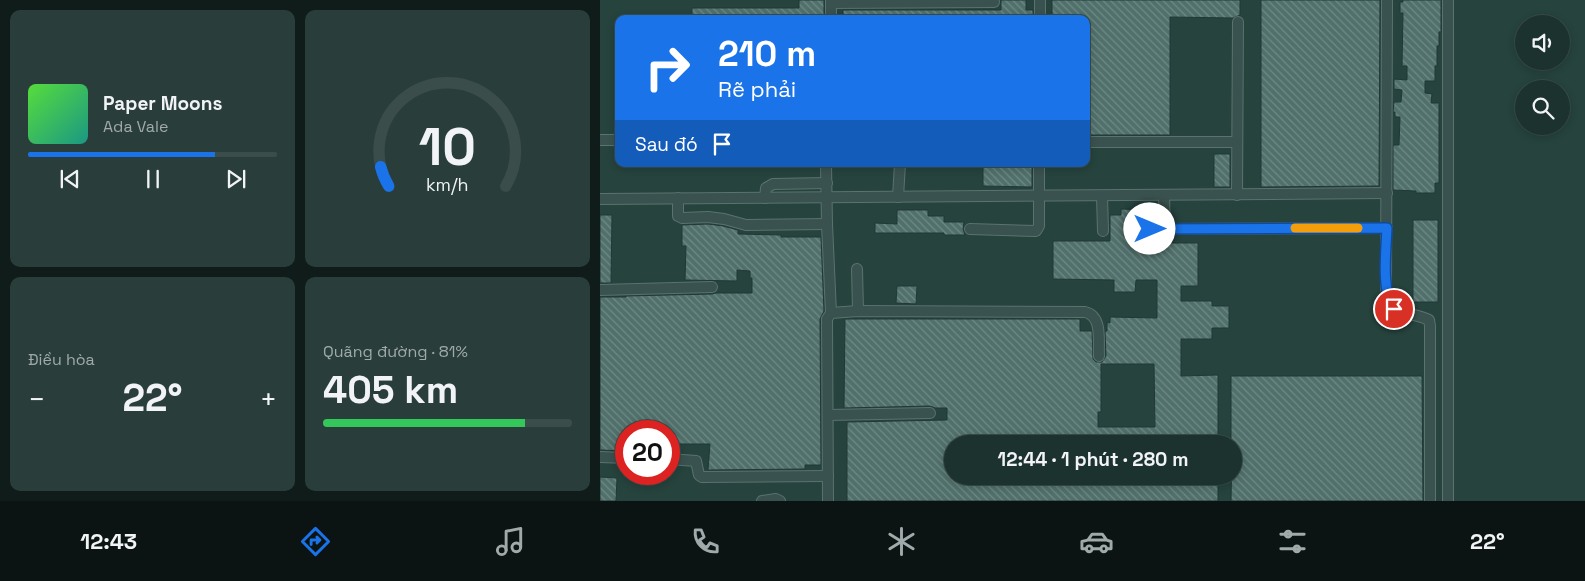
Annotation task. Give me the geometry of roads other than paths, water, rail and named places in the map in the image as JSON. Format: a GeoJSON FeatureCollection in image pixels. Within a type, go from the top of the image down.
{"type":"FeatureCollection","features":[{"type":"Feature","properties":{"kind":"street"},"geometry":{"type":"LineString","coordinates":[[1040,0],[1040,15]]}},
{"type":"Feature","properties":{"kind":"street"},"geometry":{"type":"LineString","coordinates":[[1387,0],[1386,288],[1390,303],[1394,309],[1422,316],[1429,320],[1430,501]]}},
{"type":"Feature","properties":{"kind":"street"},"geometry":{"type":"LineString","coordinates":[[1448,0],[1448,501]]}},
{"type":"Feature","properties":{"kind":"street"},"geometry":{"type":"LineString","coordinates":[[830,15],[831,1],[994,2]]}},
{"type":"Feature","properties":{"kind":"street"},"geometry":{"type":"LineString","coordinates":[[1237,195],[1238,22]]}},
{"type":"Feature","properties":{"kind":"street"},"geometry":{"type":"LineString","coordinates":[[600,140],[615,140]]}},
{"type":"Feature","properties":{"kind":"street"},"geometry":{"type":"LineString","coordinates":[[1090,142],[1237,142]]}},
{"type":"Feature","properties":{"kind":"street"},"geometry":{"type":"LineString","coordinates":[[826,167],[831,313],[827,319],[828,501]]}},
{"type":"Feature","properties":{"kind":"street"},"geometry":{"type":"LineString","coordinates":[[898,197],[900,167]]}},
{"type":"Feature","properties":{"kind":"street"},"geometry":{"type":"LineString","coordinates":[[970,229],[1036,231],[1039,226],[1039,167]]}},
{"type":"Feature","properties":{"kind":"street"},"geometry":{"type":"LineString","coordinates":[[765,198],[766,188],[773,184],[827,184]]}},
{"type":"Feature","properties":{"kind":"street"},"geometry":{"type":"LineString","coordinates":[[600,199],[1387,193]]}},
{"type":"Feature","properties":{"kind":"street"},"geometry":{"type":"LineString","coordinates":[[1164,195],[1165,229]]}},
{"type":"Feature","properties":{"kind":"street"},"geometry":{"type":"LineString","coordinates":[[1102,196],[1102,231]]}},
{"type":"Feature","properties":{"kind":"street"},"geometry":{"type":"LineString","coordinates":[[678,198],[678,216],[682,218],[708,217],[746,225],[827,224]]}},
{"type":"Feature","properties":{"kind":"street"},"geometry":{"type":"LineString","coordinates":[[1150,229],[1387,228]]}},
{"type":"Feature","properties":{"kind":"street"},"geometry":{"type":"LineString","coordinates":[[857,270],[858,311]]}},
{"type":"Feature","properties":{"kind":"street"},"geometry":{"type":"LineString","coordinates":[[600,290],[712,286]]}},
{"type":"Feature","properties":{"kind":"street"},"geometry":{"type":"LineString","coordinates":[[831,313],[858,311],[1085,312],[1092,314],[1097,322],[1099,356]]}},
{"type":"Feature","properties":{"kind":"street"},"geometry":{"type":"LineString","coordinates":[[828,415],[930,413]]}},
{"type":"Feature","properties":{"kind":"street"},"geometry":{"type":"LineString","coordinates":[[600,457],[615,458]]}},
{"type":"Feature","properties":{"kind":"street"},"geometry":{"type":"LineString","coordinates":[[680,460],[696,461],[699,475],[702,477],[828,476]]}},
{"type":"Feature","properties":{"kind":"street"},"geometry":{"type":"LineString","coordinates":[[762,501],[776,499],[780,501]]}}]}
